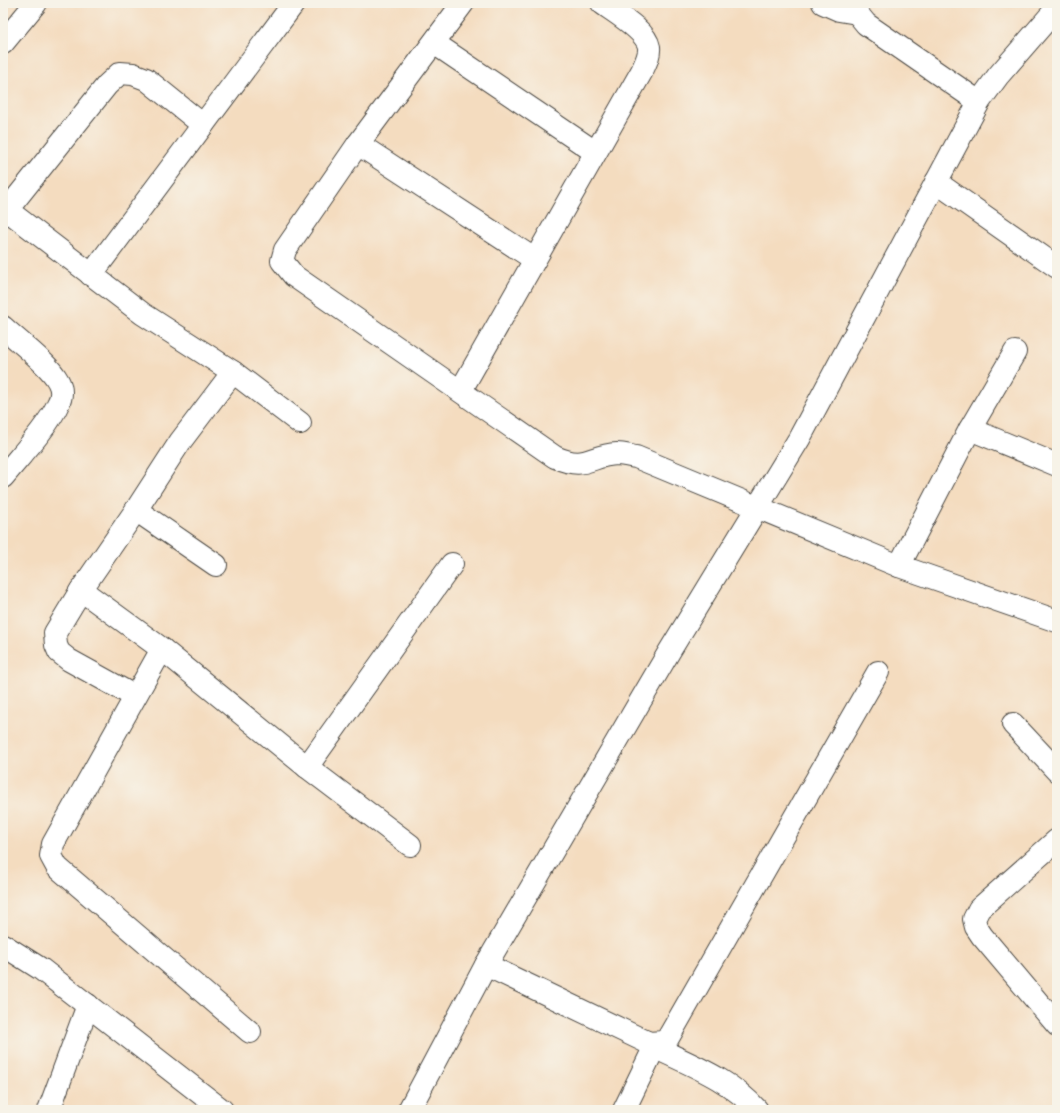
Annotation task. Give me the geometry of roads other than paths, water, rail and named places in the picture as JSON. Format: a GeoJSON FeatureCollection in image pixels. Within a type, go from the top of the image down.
{"type":"FeatureCollection","features":[{"type":"Feature","properties":{"kind":"street"},"geometry":{"type":"LineString","coordinates":[[3,43],[36,3]]}},
{"type":"Feature","properties":{"kind":"street"},"geometry":{"type":"LineString","coordinates":[[91,275],[294,3]]}},
{"type":"Feature","properties":{"kind":"street"},"geometry":{"type":"LineString","coordinates":[[464,3],[358,144],[285,250],[282,261],[294,276],[461,390],[555,457],[569,463],[583,463],[617,454],[636,456],[899,566],[1057,621]]}},
{"type":"Feature","properties":{"kind":"street"},"geometry":{"type":"LineString","coordinates":[[461,390],[642,71],[647,59],[649,48],[644,36],[602,3]]}},
{"type":"Feature","properties":{"kind":"street"},"geometry":{"type":"LineString","coordinates":[[823,3],[839,10],[856,8],[866,24],[979,102]]}},
{"type":"Feature","properties":{"kind":"street"},"geometry":{"type":"LineString","coordinates":[[409,1110],[486,965],[669,652],[799,440],[979,102],[998,76],[1057,8]]}},
{"type":"Feature","properties":{"kind":"street"},"geometry":{"type":"LineString","coordinates":[[434,43],[595,152]]}},
{"type":"Feature","properties":{"kind":"street"},"geometry":{"type":"LineString","coordinates":[[204,125],[146,79],[133,74],[120,73],[107,85],[5,213],[143,314],[233,372],[300,423]]}},
{"type":"Feature","properties":{"kind":"street"},"geometry":{"type":"LineString","coordinates":[[358,144],[534,259]]}},
{"type":"Feature","properties":{"kind":"street"},"geometry":{"type":"LineString","coordinates":[[936,182],[1057,267]]}},
{"type":"Feature","properties":{"kind":"street"},"geometry":{"type":"LineString","coordinates":[[3,327],[58,380],[61,392],[59,403],[50,417],[3,478]]}},
{"type":"Feature","properties":{"kind":"street"},"geometry":{"type":"LineString","coordinates":[[899,566],[970,429],[1015,352]]}},
{"type":"Feature","properties":{"kind":"street"},"geometry":{"type":"LineString","coordinates":[[134,696],[69,660],[59,652],[56,645],[56,633],[81,590],[136,510],[180,442],[233,372]]}},
{"type":"Feature","properties":{"kind":"street"},"geometry":{"type":"LineString","coordinates":[[970,429],[1057,465]]}},
{"type":"Feature","properties":{"kind":"street"},"geometry":{"type":"LineString","coordinates":[[136,510],[216,565]]}},
{"type":"Feature","properties":{"kind":"street"},"geometry":{"type":"LineString","coordinates":[[307,767],[452,564]]}},
{"type":"Feature","properties":{"kind":"street"},"geometry":{"type":"LineString","coordinates":[[81,590],[162,649],[307,767],[410,845]]}},
{"type":"Feature","properties":{"kind":"street"},"geometry":{"type":"LineString","coordinates":[[162,649],[134,696],[52,844],[51,856],[57,867],[250,1032]]}},
{"type":"Feature","properties":{"kind":"street"},"geometry":{"type":"LineString","coordinates":[[624,1110],[655,1046],[668,1038],[675,1029],[878,672]]}},
{"type":"Feature","properties":{"kind":"street"},"geometry":{"type":"LineString","coordinates":[[1013,724],[1057,771]]}},
{"type":"Feature","properties":{"kind":"street"},"geometry":{"type":"LineString","coordinates":[[1055,1018],[982,936],[976,927],[974,919],[979,909],[1057,840]]}},
{"type":"Feature","properties":{"kind":"street"},"geometry":{"type":"LineString","coordinates":[[3,945],[41,969],[222,1110]]}},
{"type":"Feature","properties":{"kind":"street"},"geometry":{"type":"LineString","coordinates":[[486,965],[649,1043],[731,1085],[745,1096],[758,1110]]}},
{"type":"Feature","properties":{"kind":"street"},"geometry":{"type":"LineString","coordinates":[[49,1110],[88,1005]]}}]}
